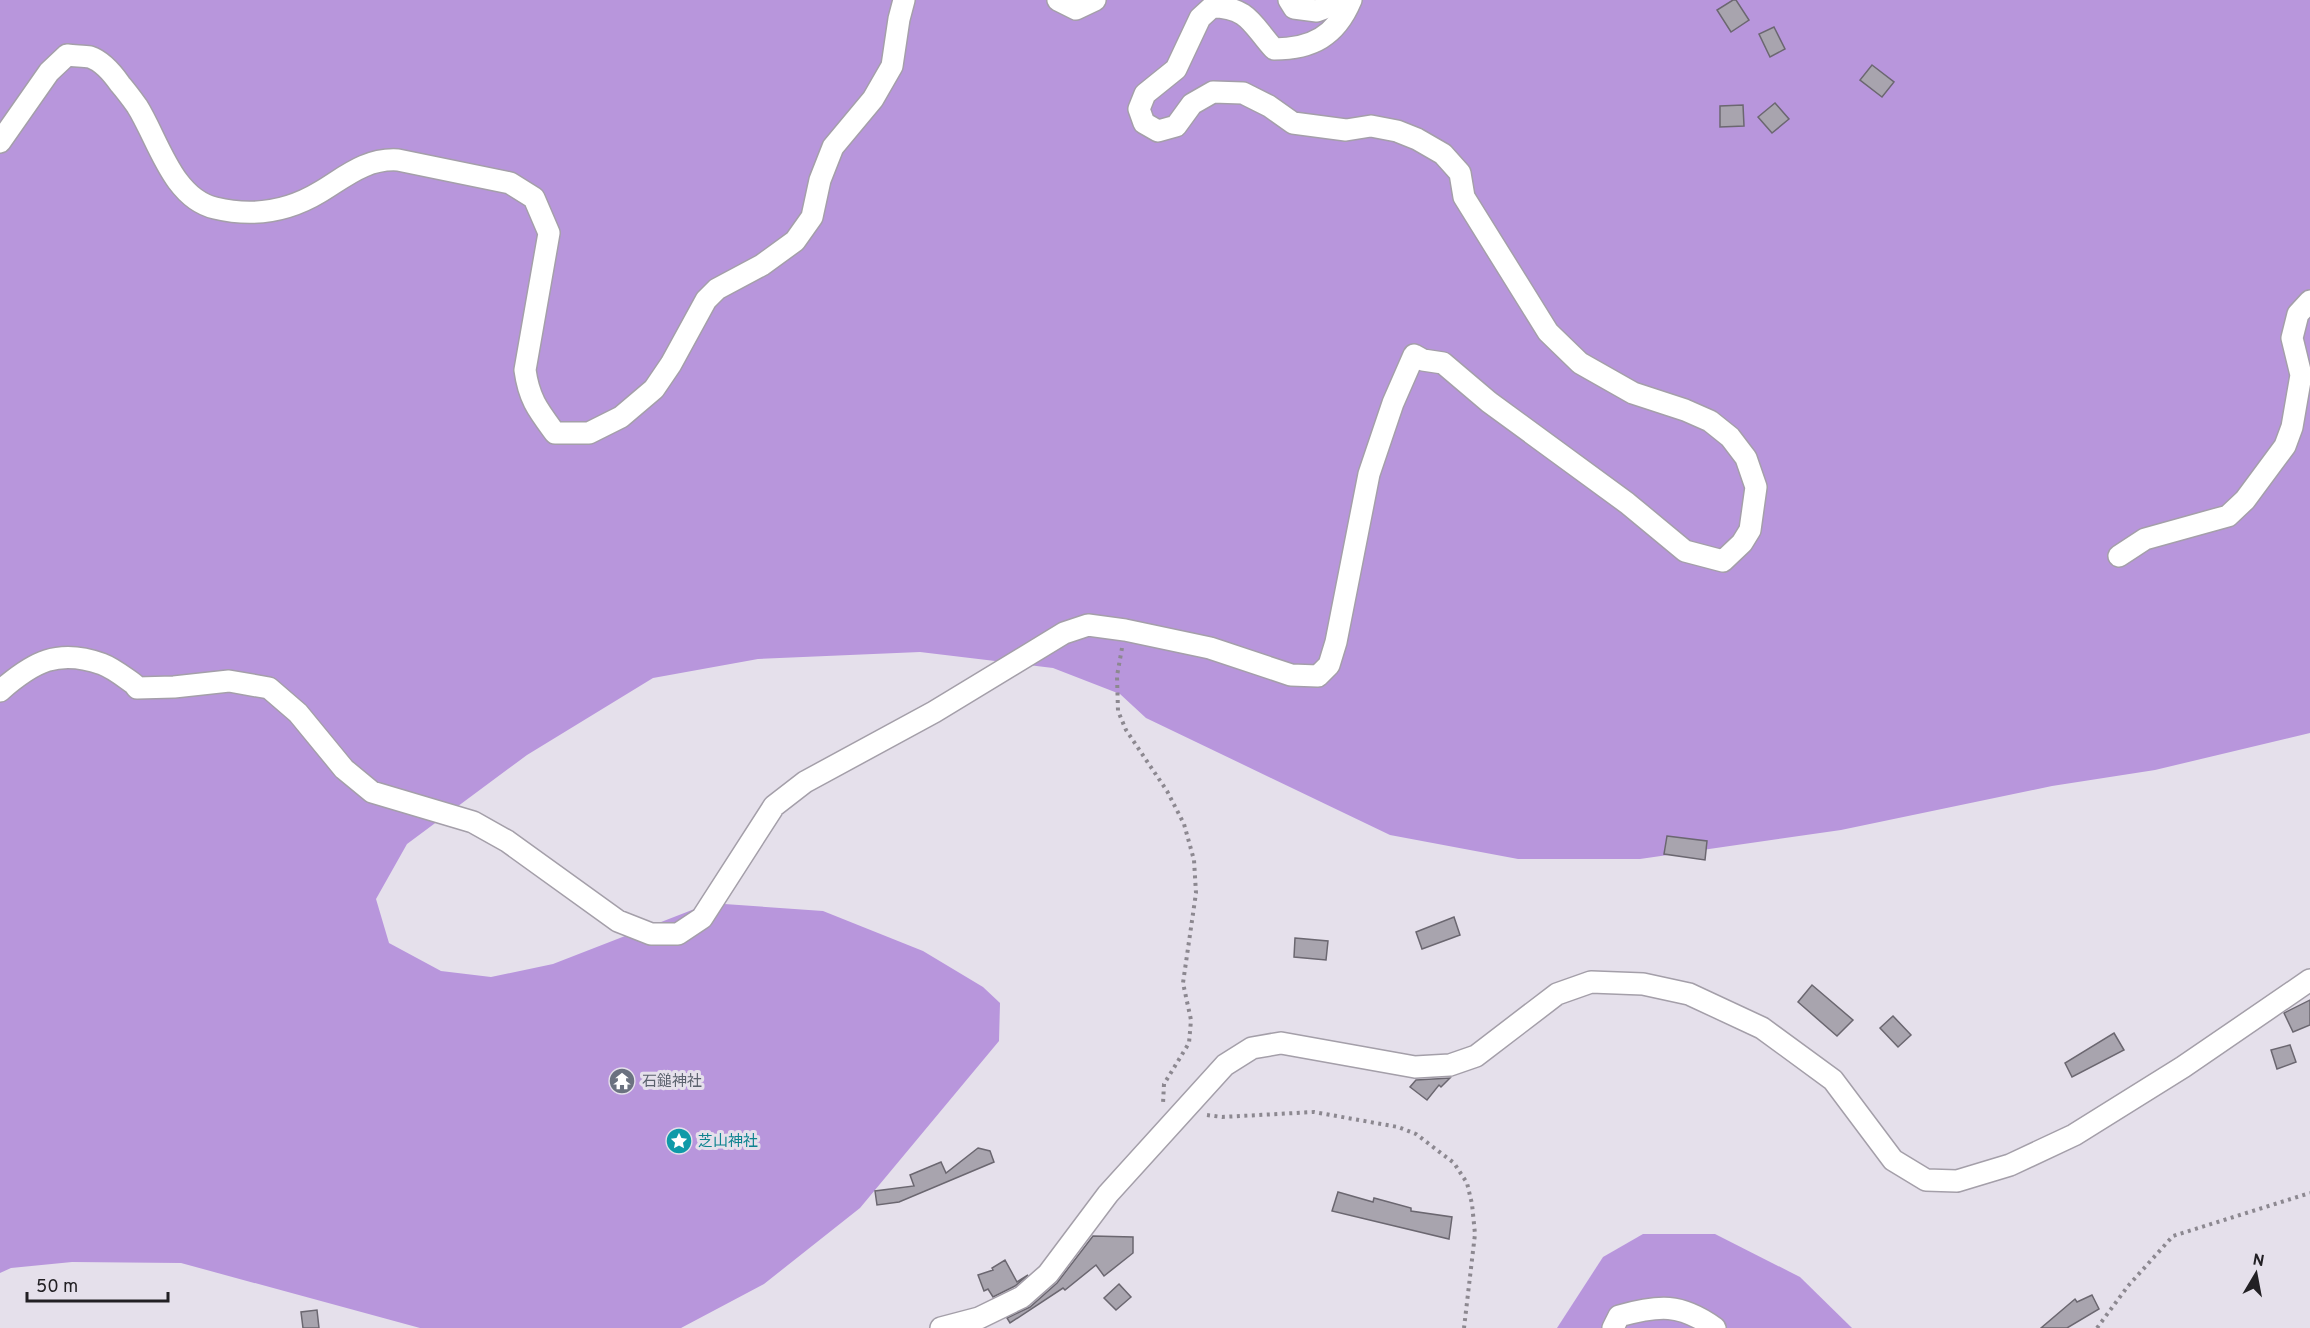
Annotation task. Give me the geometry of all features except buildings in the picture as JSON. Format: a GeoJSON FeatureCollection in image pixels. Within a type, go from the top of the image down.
{"type":"FeatureCollection","features":[{"type":"Feature","properties":{"kind":"street"},"geometry":{"type":"LineString","coordinates":[[0,142],[49,72],[67,55],[92,58],[111,72],[137,107],[172,174],[193,197],[212,208],[249,214],[278,210],[317,194],[361,166],[384,159],[510,183],[534,198],[549,233],[525,370],[528,392],[535,406],[555,432],[589,433],[621,417],[654,389],[671,364],[706,300],[717,289],[762,265],[795,241],[812,217],[820,180],[833,147],[873,99],[892,66],[904,0]]}},
{"type":"Feature","properties":{"kind":"street"},"geometry":{"type":"LineString","coordinates":[[1058,0],[1076,9],[1095,0]]}},
{"type":"Feature","properties":{"kind":"street"},"geometry":{"type":"LineString","coordinates":[[1289,0],[1294,8],[1317,11],[1349,0]]}},
{"type":"Feature","properties":{"kind":"street"},"geometry":{"type":"LineString","coordinates":[[0,691],[19,674],[63,656],[103,664],[136,688],[174,687],[229,681],[269,688],[298,713],[344,769],[372,792],[472,822],[507,841],[618,921],[651,934],[678,934],[702,918],[774,806],[805,782],[934,712],[1064,633],[1089,625],[1125,630],[1210,648],[1291,675],[1318,676],[1329,665],[1336,642],[1370,474],[1393,403],[1414,355],[1423,360],[1443,363],[1489,402],[1627,503],[1685,551],[1723,561],[1742,543],[1750,530],[1755,487],[1746,458],[1730,437],[1702,417],[1632,393],[1603,377],[1580,363],[1548,332],[1464,197],[1460,173],[1443,154],[1417,139],[1371,126],[1346,130],[1293,123],[1269,106],[1243,93],[1213,92],[1192,104],[1176,126],[1158,131],[1144,123],[1139,109],[1145,94],[1176,69],[1200,18],[1212,7],[1228,7],[1247,15],[1274,49],[1297,49],[1320,40],[1344,16],[1349,0]]}},
{"type":"Feature","properties":{"kind":"street"},"geometry":{"type":"LineString","coordinates":[[2119,556],[2145,539],[2228,516],[2245,500],[2285,446],[2292,427],[2301,375],[2292,338],[2298,314],[2310,302]]}},
{"type":"Feature","properties":{"kind":"street"},"geometry":{"type":"LineString","coordinates":[[941,1328],[979,1318],[1022,1297],[1048,1274],[1108,1194],[1225,1065],[1252,1048],[1281,1043],[1415,1067],[1450,1065],[1476,1056],[1557,994],[1591,982],[1643,984],[1689,994],[1762,1028],[1833,1080],[1893,1160],[1926,1180],[1957,1181],[2010,1165],[2074,1135],[2183,1067],[2310,980]]}},
{"type":"Feature","properties":{"kind":"street"},"geometry":{"type":"LineString","coordinates":[[1613,1328],[1619,1316],[1650,1308],[1679,1309],[1715,1328]]}},
{"type":"Feature","properties":{"kind":"path"},"geometry":{"type":"LineString","coordinates":[[1125,630],[1117,676],[1118,711],[1126,730],[1167,791],[1184,824],[1194,860],[1196,893],[1183,984],[1191,1020],[1188,1043],[1164,1084],[1163,1106],[1169,1127]]}},
{"type":"Feature","properties":{"kind":"path"},"geometry":{"type":"LineString","coordinates":[[1185,1111],[1222,1117],[1314,1112],[1398,1127],[1416,1134],[1454,1163],[1467,1183],[1475,1234],[1464,1328]]}},
{"type":"Feature","properties":{"kind":"path"},"geometry":{"type":"LineString","coordinates":[[2097,1328],[2128,1286],[2173,1236],[2310,1192]]}},
{"type":"Feature","properties":{"kind":"shaded area"},"geometry":{"type":"Polygon","coordinates":[[[0,0],[2310,0],[2310,733],[2155,770],[2052,786],[1841,830],[1640,859],[1518,859],[1390,835],[1146,718],[1120,694],[1053,668],[920,652],[758,659],[653,678],[527,755],[407,844],[376,899],[389,943],[441,971],[491,977],[553,964],[710,903],[823,911],[923,951],[983,987],[1000,1003],[999,1041],[860,1208],[764,1284],[681,1328],[420,1328],[181,1263],[72,1262],[11,1268],[0,1273],[0,0]]]}},
{"type":"Feature","properties":{"kind":"shaded area"},"geometry":{"type":"Polygon","coordinates":[[[1643,1234],[1715,1234],[1800,1277],[1852,1328],[1557,1328],[1603,1257],[1643,1234]]]}},
{"type":"Feature","properties":{"kind":"place","name":"石鎚神社"},"geometry":{"type":"Point","coordinates":[622,1081]}},
{"type":"Feature","properties":{"kind":"place","name":"芝山神社"},"geometry":{"type":"Point","coordinates":[679,1141]}}]}
